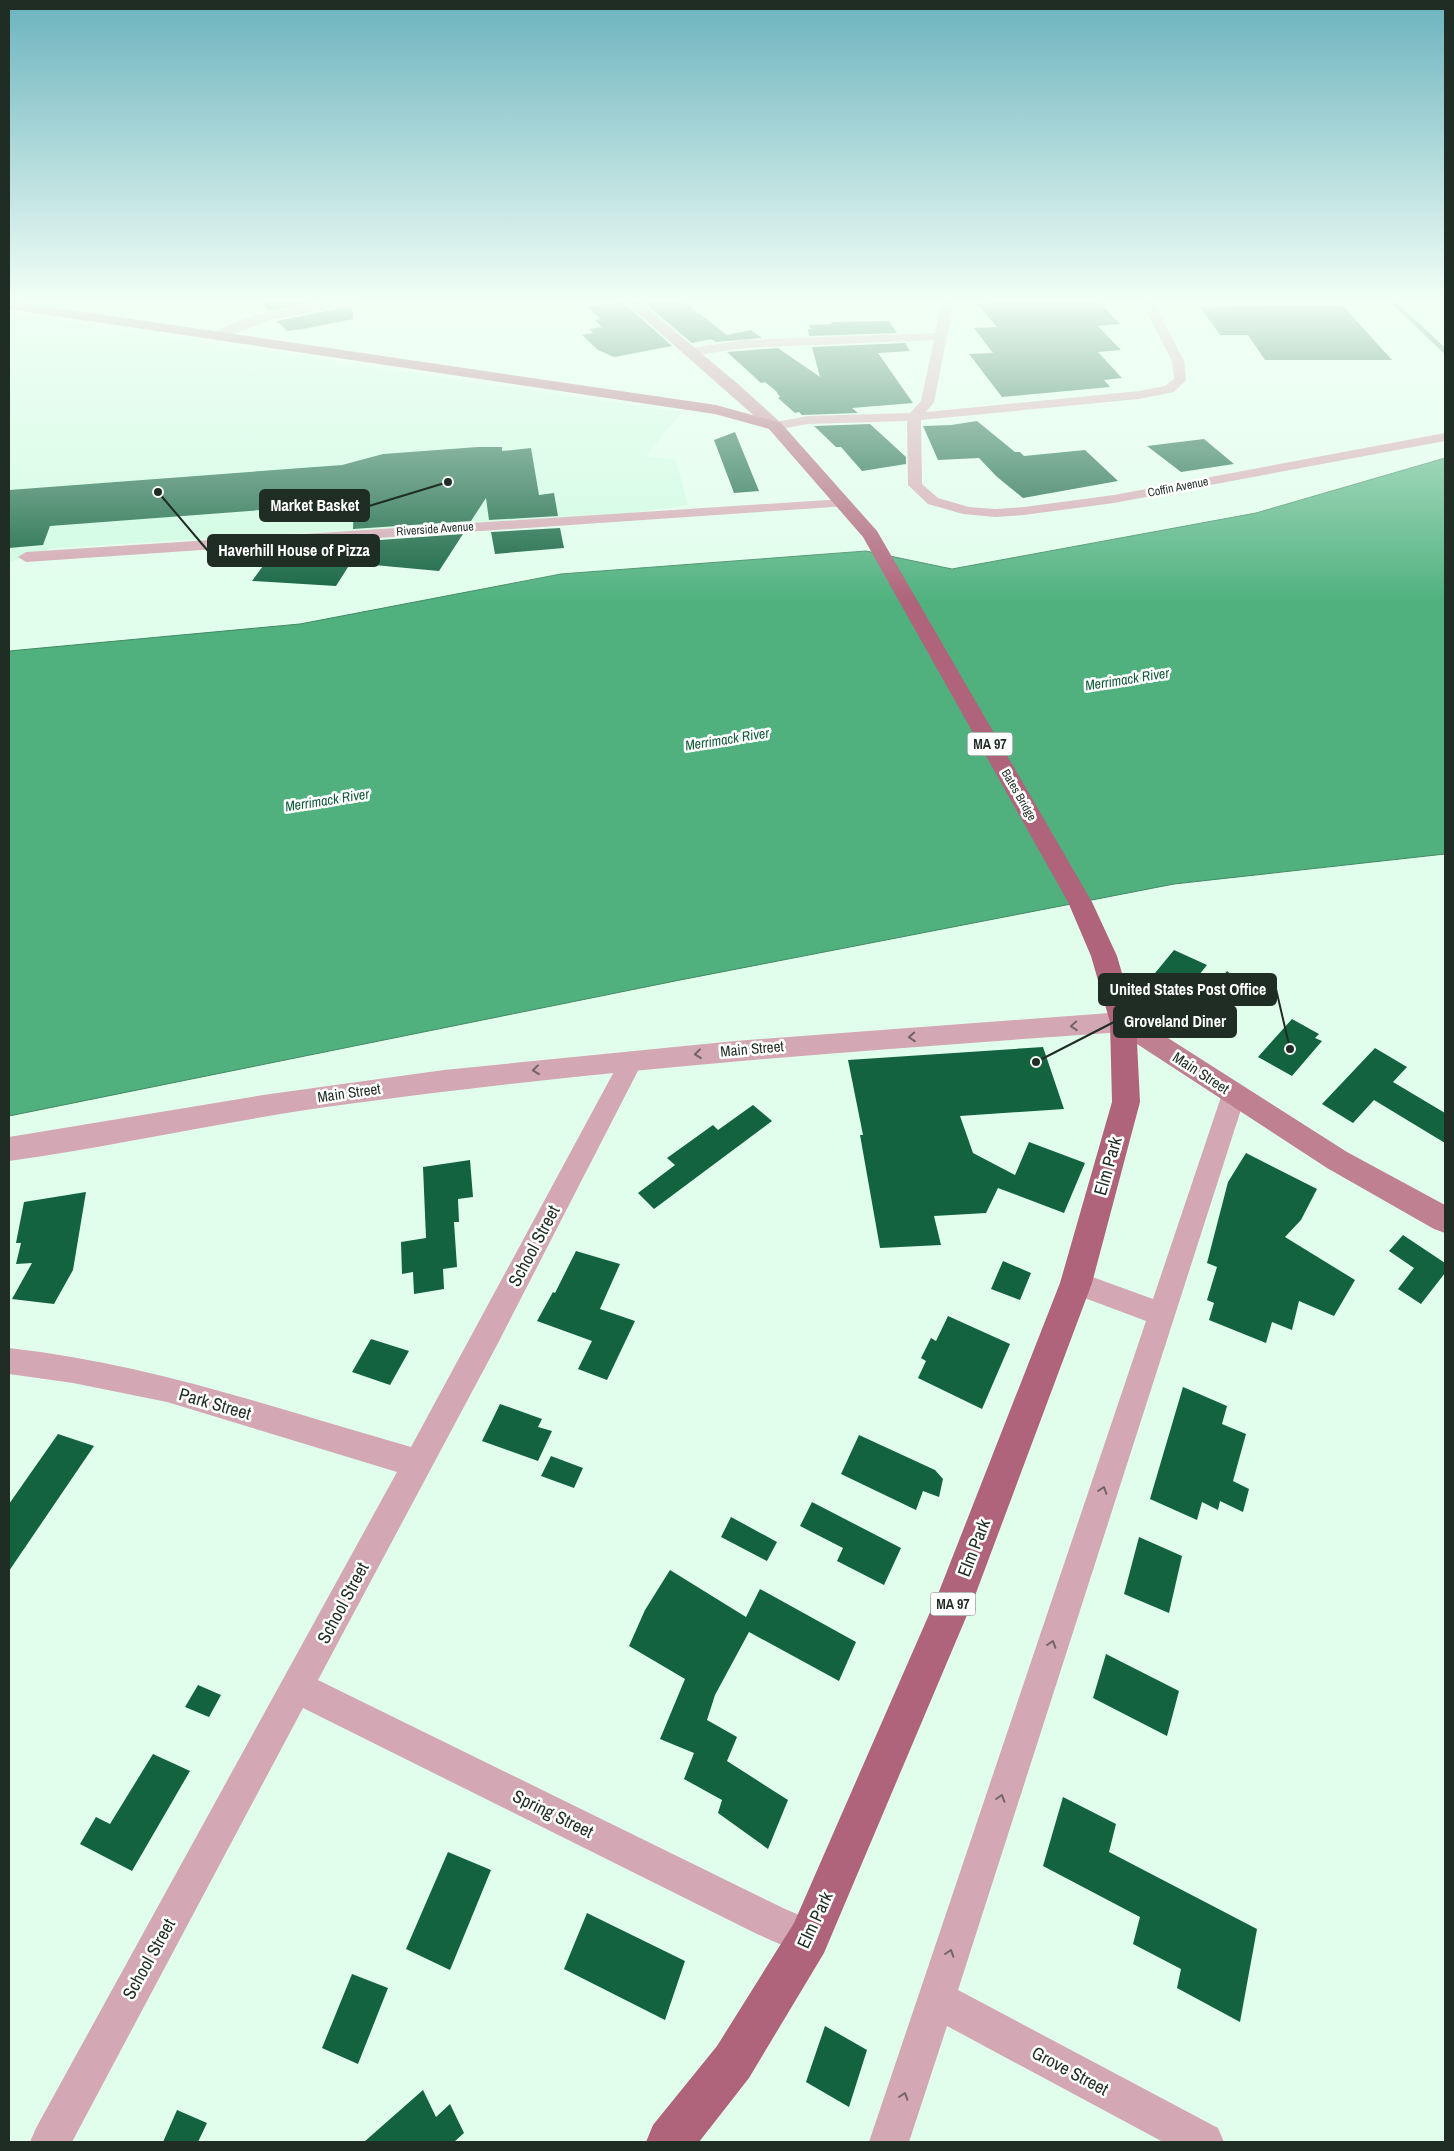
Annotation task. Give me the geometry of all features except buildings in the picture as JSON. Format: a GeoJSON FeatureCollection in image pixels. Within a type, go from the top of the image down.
{"type":"FeatureCollection","features":[{"type":"Feature","properties":{"kind":"main road"},"geometry":{"type":"LineString","coordinates":[[658,401],[716,410],[775,426]]}},
{"type":"Feature","properties":{"kind":"main road"},"geometry":{"type":"LineString","coordinates":[[748,401],[775,426]]}},
{"type":"Feature","properties":{"kind":"main road","name":"MA 97"},"geometry":{"type":"LineString","coordinates":[[775,426],[843,503]]}},
{"type":"Feature","properties":{"kind":"main road","name":"Bates Bridge"},"geometry":{"type":"LineString","coordinates":[[843,503],[871,535],[1080,902],[1104,956],[1123,1022]]}},
{"type":"Feature","properties":{"kind":"main road","name":"Main Street"},"geometry":{"type":"LineString","coordinates":[[1123,1022],[1337,1160],[1445,1220]]}},
{"type":"Feature","properties":{"kind":"main road","name":"Elm Park"},"geometry":{"type":"LineString","coordinates":[[670,2142],[733,2062],[809,1938],[954,1601],[1076,1283],[1126,1102],[1123,1022]]}},
{"type":"Feature","properties":{"kind":"street"},"geometry":{"type":"LineString","coordinates":[[914,416],[927,401]]}},
{"type":"Feature","properties":{"kind":"street"},"geometry":{"type":"LineString","coordinates":[[775,426],[808,420],[914,416],[1071,401]]}},
{"type":"Feature","properties":{"kind":"street","name":"Coffin Avenue"},"geometry":{"type":"LineString","coordinates":[[914,416],[915,486],[933,501],[968,511],[995,513],[1114,499],[1445,437]]}},
{"type":"Feature","properties":{"kind":"street","name":"Riverside Avenue"},"geometry":{"type":"LineString","coordinates":[[26,557],[843,503]]}},
{"type":"Feature","properties":{"kind":"street","name":"Main Street"},"geometry":{"type":"LineString","coordinates":[[9,1149],[122,1132],[235,1109],[349,1092],[772,1046],[1123,1022]]}},
{"type":"Feature","properties":{"kind":"street","name":"School Street"},"geometry":{"type":"LineString","coordinates":[[50,2142],[418,1464],[631,1061]]}},
{"type":"Feature","properties":{"kind":"street"},"geometry":{"type":"LineString","coordinates":[[889,2142],[1234,1094]]}},
{"type":"Feature","properties":{"kind":"street"},"geometry":{"type":"LineString","coordinates":[[1076,1283],[1162,1314]]}},
{"type":"Feature","properties":{"kind":"street","name":"Park Street"},"geometry":{"type":"LineString","coordinates":[[9,1361],[73,1370],[166,1389],[418,1464]]}},
{"type":"Feature","properties":{"kind":"street","name":"Spring Street"},"geometry":{"type":"LineString","coordinates":[[297,1687],[770,1922],[809,1938]]}},
{"type":"Feature","properties":{"kind":"street","name":"Grove Street"},"geometry":{"type":"LineString","coordinates":[[935,1999],[1204,2142]]}},
{"type":"Feature","properties":{"kind":"shaded area"},"geometry":{"type":"Polygon","coordinates":[[[9,401],[609,401],[682,412],[646,456],[676,460],[688,505],[624,514],[52,548],[9,562],[9,401]]]}},
{"type":"Feature","properties":{"kind":"water","name":"Merrimack River"},"geometry":{"type":"Polygon","coordinates":[[[1445,458],[1445,854],[1174,884],[675,981],[9,1116],[9,651],[300,624],[561,574],[866,551],[952,569],[1256,513],[1445,458]]]}},
{"type":"Feature","properties":{"kind":"place","name":"Market Basket"},"geometry":{"type":"Point","coordinates":[448,482]}},
{"type":"Feature","properties":{"kind":"place","name":"Haverhill House of Pizza"},"geometry":{"type":"Point","coordinates":[158,492]}},
{"type":"Feature","properties":{"kind":"place","name":"United States Post Office"},"geometry":{"type":"Point","coordinates":[1290,1049]}},
{"type":"Feature","properties":{"kind":"place","name":"Groveland Diner"},"geometry":{"type":"Point","coordinates":[1036,1062]}}]}
